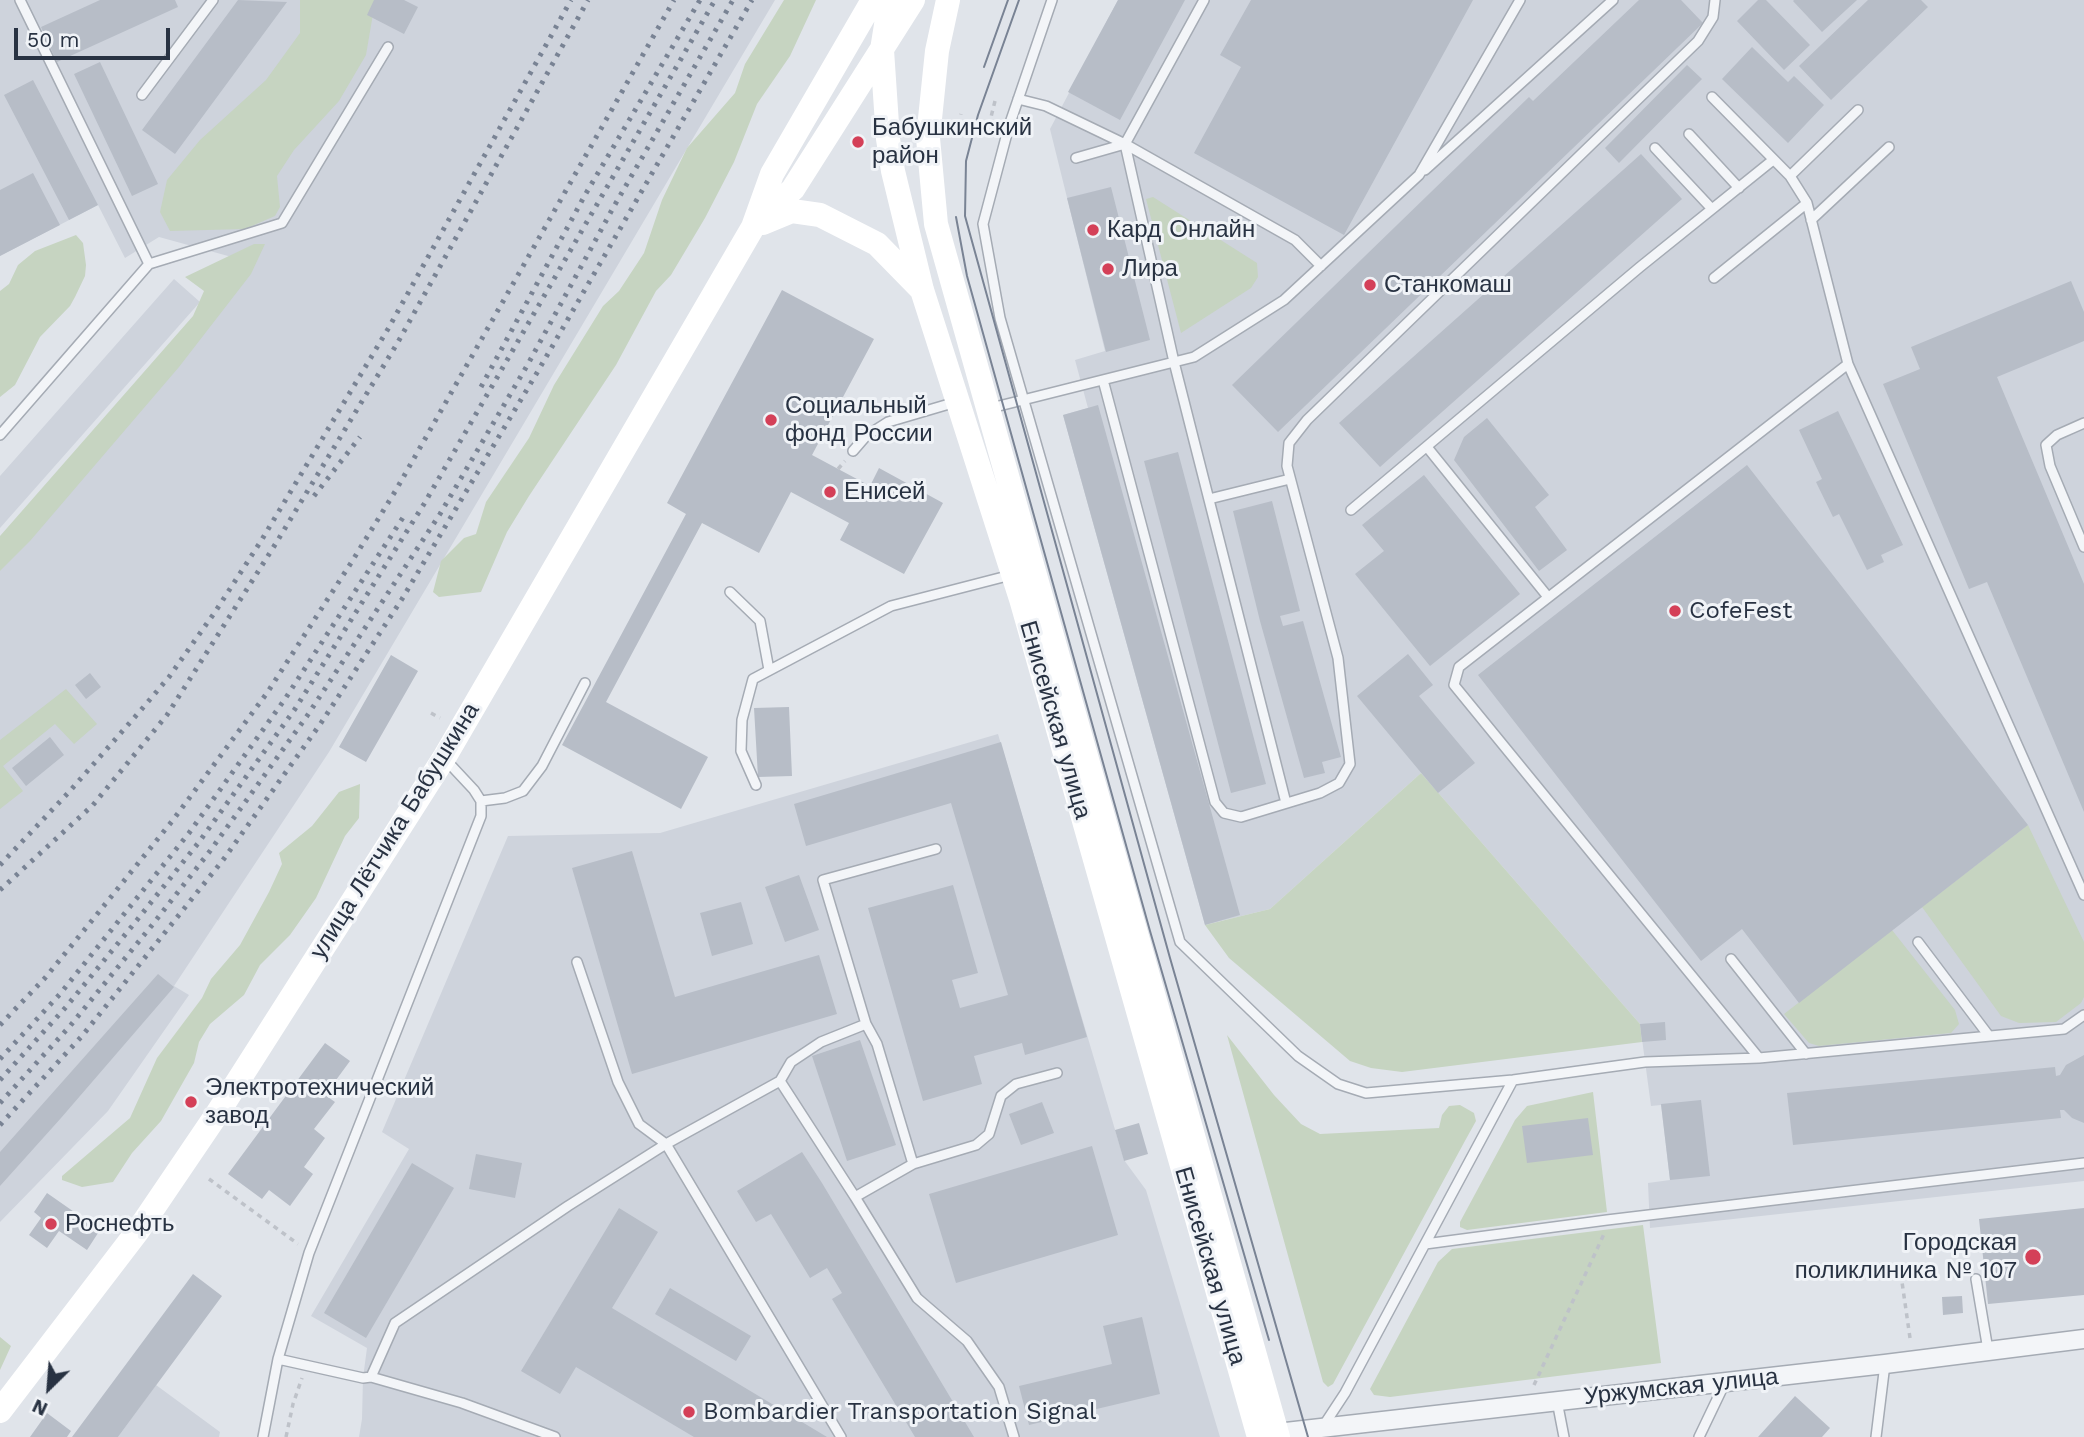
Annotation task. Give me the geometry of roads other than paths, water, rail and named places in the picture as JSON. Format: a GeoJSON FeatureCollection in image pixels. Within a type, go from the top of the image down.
{"type":"FeatureCollection","features":[{"type":"Feature","properties":{"kind":"main road","name":"улица Лётчика Бабушкина"},"geometry":{"type":"LineString","coordinates":[[0,1411],[137,1232],[217,1114],[444,758],[753,227],[772,174],[873,0]]}},
{"type":"Feature","properties":{"kind":"main road","name":"Енисейская улица"},"geometry":{"type":"LineString","coordinates":[[890,0],[882,50],[890,150],[922,290],[1013,574],[1271,1436]]}},
{"type":"Feature","properties":{"kind":"main road","name":"улица Лётчика Бабушкина"},"geometry":{"type":"LineString","coordinates":[[753,227],[793,188],[912,0]]}},
{"type":"Feature","properties":{"kind":"main road","name":"Енисейская улица"},"geometry":{"type":"LineString","coordinates":[[948,0],[937,51],[928,144],[936,224],[1271,1436]]}},
{"type":"Feature","properties":{"kind":"main road"},"geometry":{"type":"LineString","coordinates":[[753,227],[792,211],[820,215],[877,244],[922,290]]}},
{"type":"Feature","properties":{"kind":"street","name":"Уржумская улица"},"geometry":{"type":"LineString","coordinates":[[1271,1436],[1322,1427],[2084,1339]]}},
{"type":"Feature","properties":{"kind":"lane"},"geometry":{"type":"LineString","coordinates":[[20,0],[149,264]]}},
{"type":"Feature","properties":{"kind":"lane"},"geometry":{"type":"LineString","coordinates":[[142,95],[212,0]]}},
{"type":"Feature","properties":{"kind":"lane"},"geometry":{"type":"LineString","coordinates":[[1052,0],[1009,126],[983,224],[1000,318],[1180,942],[1298,1056],[1338,1084],[1366,1093],[1513,1080],[1645,1062],[1759,1058],[2064,1029],[2084,1015]]}},
{"type":"Feature","properties":{"kind":"lane"},"geometry":{"type":"LineString","coordinates":[[1204,0],[1125,144],[1174,362],[1286,803]]}},
{"type":"Feature","properties":{"kind":"lane"},"geometry":{"type":"LineString","coordinates":[[1419,175],[1520,0]]}},
{"type":"Feature","properties":{"kind":"lane"},"geometry":{"type":"LineString","coordinates":[[988,408],[1194,357],[1284,300],[1613,0]]}},
{"type":"Feature","properties":{"kind":"lane"},"geometry":{"type":"LineString","coordinates":[[1103,380],[1215,802],[1224,813],[1241,817],[1321,793],[1339,783],[1350,764],[1338,658],[1287,466],[1289,443],[1307,420],[1698,41],[1713,17],[1715,0]]}},
{"type":"Feature","properties":{"kind":"lane"},"geometry":{"type":"LineString","coordinates":[[0,435],[149,264],[282,223],[388,47]]}},
{"type":"Feature","properties":{"kind":"lane"},"geometry":{"type":"LineString","coordinates":[[1712,97],[1790,176],[1807,203],[1848,364],[2084,895]]}},
{"type":"Feature","properties":{"kind":"lane"},"geometry":{"type":"LineString","coordinates":[[1018,99],[1046,106],[1125,144],[1295,240],[1321,266]]}},
{"type":"Feature","properties":{"kind":"lane"},"geometry":{"type":"LineString","coordinates":[[1790,176],[1857,110]]}},
{"type":"Feature","properties":{"kind":"lane"},"geometry":{"type":"LineString","coordinates":[[1689,134],[1739,187]]}},
{"type":"Feature","properties":{"kind":"lane"},"geometry":{"type":"LineString","coordinates":[[1076,158],[1125,144]]}},
{"type":"Feature","properties":{"kind":"lane"},"geometry":{"type":"LineString","coordinates":[[1811,220],[1889,147]]}},
{"type":"Feature","properties":{"kind":"lane"},"geometry":{"type":"LineString","coordinates":[[1656,148],[1712,209]]}},
{"type":"Feature","properties":{"kind":"lane"},"geometry":{"type":"LineString","coordinates":[[1351,510],[1773,160]]}},
{"type":"Feature","properties":{"kind":"lane"},"geometry":{"type":"LineString","coordinates":[[1714,278],[1807,203]]}},
{"type":"Feature","properties":{"kind":"lane"},"geometry":{"type":"LineString","coordinates":[[1759,1058],[1454,685],[1459,667],[1848,364]]}},
{"type":"Feature","properties":{"kind":"lane"},"geometry":{"type":"LineString","coordinates":[[853,451],[866,436],[888,422],[958,401]]}},
{"type":"Feature","properties":{"kind":"lane"},"geometry":{"type":"LineString","coordinates":[[2084,423],[2057,435],[2046,445],[2050,466],[2084,547]]}},
{"type":"Feature","properties":{"kind":"lane"},"geometry":{"type":"LineString","coordinates":[[1427,447],[1548,597]]}},
{"type":"Feature","properties":{"kind":"lane"},"geometry":{"type":"LineString","coordinates":[[1209,499],[1290,479]]}},
{"type":"Feature","properties":{"kind":"lane"},"geometry":{"type":"LineString","coordinates":[[756,785],[741,751],[742,720],[753,678],[891,606],[1013,574]]}},
{"type":"Feature","properties":{"kind":"lane"},"geometry":{"type":"LineString","coordinates":[[730,592],[760,621],[769,670]]}},
{"type":"Feature","properties":{"kind":"lane"},"geometry":{"type":"LineString","coordinates":[[481,801],[505,798],[523,791],[542,765],[585,682]]}},
{"type":"Feature","properties":{"kind":"lane"},"geometry":{"type":"LineString","coordinates":[[263,1437],[278,1359],[309,1253],[481,816],[481,801],[474,790],[444,758]]}},
{"type":"Feature","properties":{"kind":"lane"},"geometry":{"type":"LineString","coordinates":[[913,1164],[877,1044],[866,1024],[823,880],[936,849]]}},
{"type":"Feature","properties":{"kind":"lane"},"geometry":{"type":"LineString","coordinates":[[1918,942],[1989,1036]]}},
{"type":"Feature","properties":{"kind":"lane"},"geometry":{"type":"LineString","coordinates":[[1731,959],[1806,1054]]}},
{"type":"Feature","properties":{"kind":"lane"},"geometry":{"type":"LineString","coordinates":[[577,962],[618,1082],[639,1124],[666,1144],[841,1437]]}},
{"type":"Feature","properties":{"kind":"lane"},"geometry":{"type":"LineString","coordinates":[[371,1377],[395,1324],[568,1206],[666,1144],[780,1081],[791,1062],[821,1042],[866,1024]]}},
{"type":"Feature","properties":{"kind":"lane"},"geometry":{"type":"LineString","coordinates":[[855,1197],[913,1164],[976,1145],[989,1134],[1001,1097],[1016,1084],[1057,1073]]}},
{"type":"Feature","properties":{"kind":"lane"},"geometry":{"type":"LineString","coordinates":[[1322,1427],[1345,1393],[1513,1080]]}},
{"type":"Feature","properties":{"kind":"lane"},"geometry":{"type":"LineString","coordinates":[[780,1081],[916,1298],[967,1341],[999,1387],[1014,1437]]}},
{"type":"Feature","properties":{"kind":"lane"},"geometry":{"type":"LineString","coordinates":[[1425,1244],[2084,1163]]}},
{"type":"Feature","properties":{"kind":"lane"},"geometry":{"type":"LineString","coordinates":[[1976,1279],[1988,1350]]}},
{"type":"Feature","properties":{"kind":"lane"},"geometry":{"type":"LineString","coordinates":[[278,1359],[363,1378],[371,1377],[462,1404],[555,1437]]}},
{"type":"Feature","properties":{"kind":"lane"},"geometry":{"type":"LineString","coordinates":[[1876,1437],[1885,1364]]}},
{"type":"Feature","properties":{"kind":"lane"},"geometry":{"type":"LineString","coordinates":[[1699,1437],[1722,1389]]}},
{"type":"Feature","properties":{"kind":"lane"},"geometry":{"type":"LineString","coordinates":[[1558,1401],[1564,1437]]}},
{"type":"Feature","properties":{"kind":"tram line"},"geometry":{"type":"LineString","coordinates":[[984,67],[1008,0]]}},
{"type":"Feature","properties":{"kind":"tram line"},"geometry":{"type":"LineString","coordinates":[[1019,0],[978,115],[966,161],[965,216],[1170,958],[1308,1437]]}},
{"type":"Feature","properties":{"kind":"tram line"},"geometry":{"type":"LineString","coordinates":[[956,217],[967,276],[1150,931],[1269,1340]]}},
{"type":"Feature","properties":{"kind":"railway"},"geometry":{"type":"LineString","coordinates":[[0,865],[141,710],[169,677],[215,612],[261,541],[388,329],[571,0]]}},
{"type":"Feature","properties":{"kind":"railway"},"geometry":{"type":"LineString","coordinates":[[0,890],[93,805],[167,715],[273,548],[398,342],[588,0]]}},
{"type":"Feature","properties":{"kind":"railway"},"geometry":{"type":"LineString","coordinates":[[0,1025],[45,978],[173,820],[267,693],[396,490],[674,0]]}},
{"type":"Feature","properties":{"kind":"railway"},"geometry":{"type":"LineString","coordinates":[[481,387],[585,195],[700,0]]}},
{"type":"Feature","properties":{"kind":"railway"},"geometry":{"type":"LineString","coordinates":[[0,1080],[66,1007],[137,920],[199,842],[295,709],[424,504],[715,0]]}},
{"type":"Feature","properties":{"kind":"railway"},"geometry":{"type":"LineString","coordinates":[[0,1103],[70,1026],[153,924],[210,851],[307,716],[440,514],[528,364],[613,208],[733,0]]}},
{"type":"Feature","properties":{"kind":"railway"},"geometry":{"type":"LineString","coordinates":[[0,1125],[82,1036],[223,860],[321,723],[402,599],[538,371],[752,0]]}},
{"type":"Feature","properties":{"kind":"railway"},"geometry":{"type":"LineString","coordinates":[[314,496],[360,437]]}},
{"type":"Feature","properties":{"kind":"railway"},"geometry":{"type":"LineString","coordinates":[[0,1059],[60,994],[189,833],[285,699],[404,516]]}},
{"type":"Feature","properties":{"kind":"place","name":"Бабушкинский район"},"geometry":{"type":"Point","coordinates":[858,142]}},
{"type":"Feature","properties":{"kind":"place","name":"Кард Онлайн"},"geometry":{"type":"Point","coordinates":[1093,230]}},
{"type":"Feature","properties":{"kind":"place","name":"Лира"},"geometry":{"type":"Point","coordinates":[1108,269]}},
{"type":"Feature","properties":{"kind":"place","name":"Станкомаш"},"geometry":{"type":"Point","coordinates":[1370,285]}},
{"type":"Feature","properties":{"kind":"place","name":"Социальный фонд России"},"geometry":{"type":"Point","coordinates":[771,420]}},
{"type":"Feature","properties":{"kind":"place","name":"Енисей"},"geometry":{"type":"Point","coordinates":[830,492]}},
{"type":"Feature","properties":{"kind":"place","name":"CofeFest"},"geometry":{"type":"Point","coordinates":[1675,611]}},
{"type":"Feature","properties":{"kind":"place","name":"Электротехнический завод"},"geometry":{"type":"Point","coordinates":[191,1102]}},
{"type":"Feature","properties":{"kind":"place","name":"Роснефть"},"geometry":{"type":"Point","coordinates":[51,1224]}},
{"type":"Feature","properties":{"kind":"place","name":"Городская поликлиника № 107"},"geometry":{"type":"Point","coordinates":[2033,1257]}},
{"type":"Feature","properties":{"kind":"place","name":"Bombardier Transportation Signal"},"geometry":{"type":"Point","coordinates":[689,1412]}}]}
